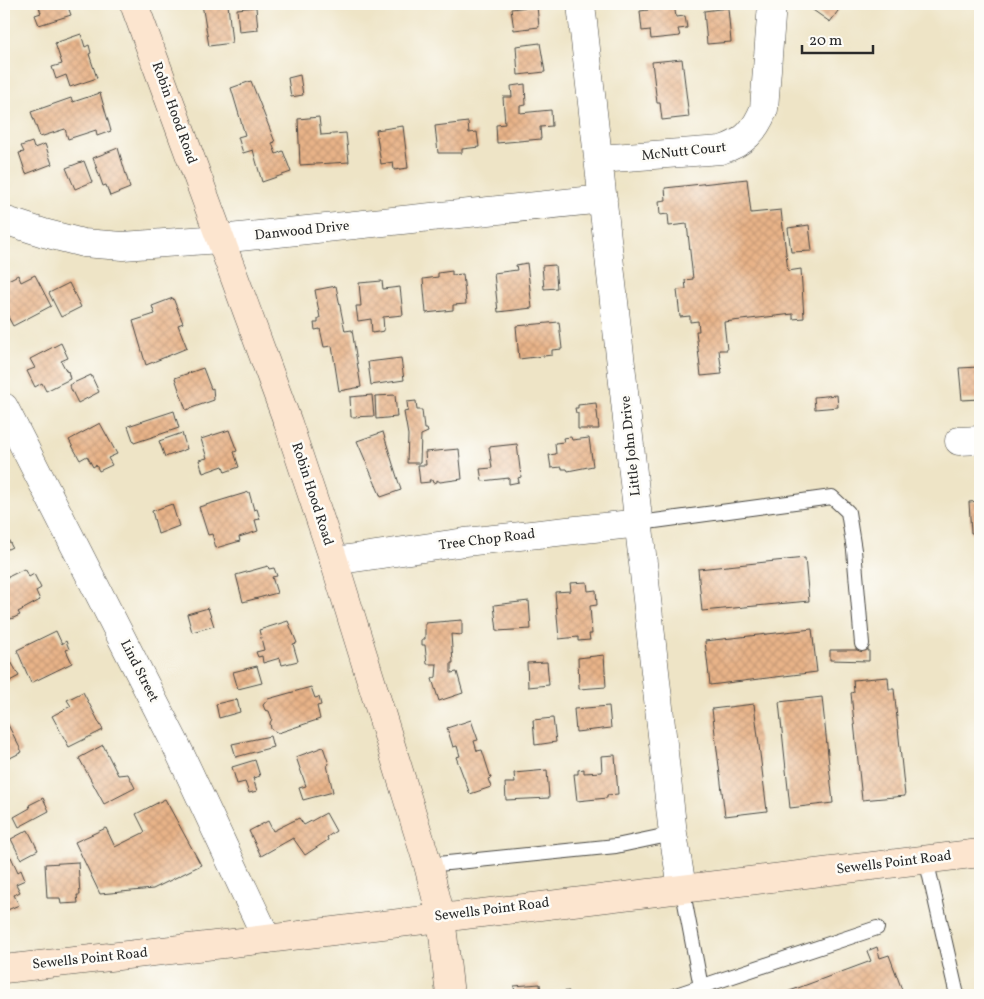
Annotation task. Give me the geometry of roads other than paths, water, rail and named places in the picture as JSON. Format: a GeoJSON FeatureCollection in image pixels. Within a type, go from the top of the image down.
{"type":"FeatureCollection","features":[{"type":"Feature","properties":{"kind":"street","name":"Robin Hood Road"},"geometry":{"type":"LineString","coordinates":[[134,4],[288,423],[334,561],[428,865],[441,917],[450,995]]}},
{"type":"Feature","properties":{"kind":"street","name":"Little John Drive"},"geometry":{"type":"LineString","coordinates":[[581,4],[673,834],[682,887]]}},
{"type":"Feature","properties":{"kind":"street","name":"McNutt Court"},"geometry":{"type":"LineString","coordinates":[[599,159],[721,150],[734,146],[749,136],[757,126],[764,109],[772,4]]}},
{"type":"Feature","properties":{"kind":"street","name":"Danwood Drive"},"geometry":{"type":"LineString","coordinates":[[4,220],[83,243],[122,246],[220,239],[603,199]]}},
{"type":"Feature","properties":{"kind":"street","name":"Lind Street"},"geometry":{"type":"LineString","coordinates":[[4,407],[175,743],[266,939]]}},
{"type":"Feature","properties":{"kind":"street","name":"Tree Chop Road"},"geometry":{"type":"LineString","coordinates":[[334,561],[464,542],[640,523]]}},
{"type":"Feature","properties":{"kind":"street","name":"Sewells Point Road"},"geometry":{"type":"LineString","coordinates":[[4,968],[266,939],[980,852]]}},
{"type":"Feature","properties":{"kind":"lane"},"geometry":{"type":"LineString","coordinates":[[640,523],[832,497],[848,512],[854,550],[862,644]]}},
{"type":"Feature","properties":{"kind":"lane"},"geometry":{"type":"LineString","coordinates":[[428,865],[616,846],[673,834]]}},
{"type":"Feature","properties":{"kind":"lane"},"geometry":{"type":"LineString","coordinates":[[926,859],[957,995]]}},
{"type":"Feature","properties":{"kind":"lane"},"geometry":{"type":"LineString","coordinates":[[682,887],[702,987]]}},
{"type":"Feature","properties":{"kind":"lane"},"geometry":{"type":"LineString","coordinates":[[676,995],[877,928]]}}]}
